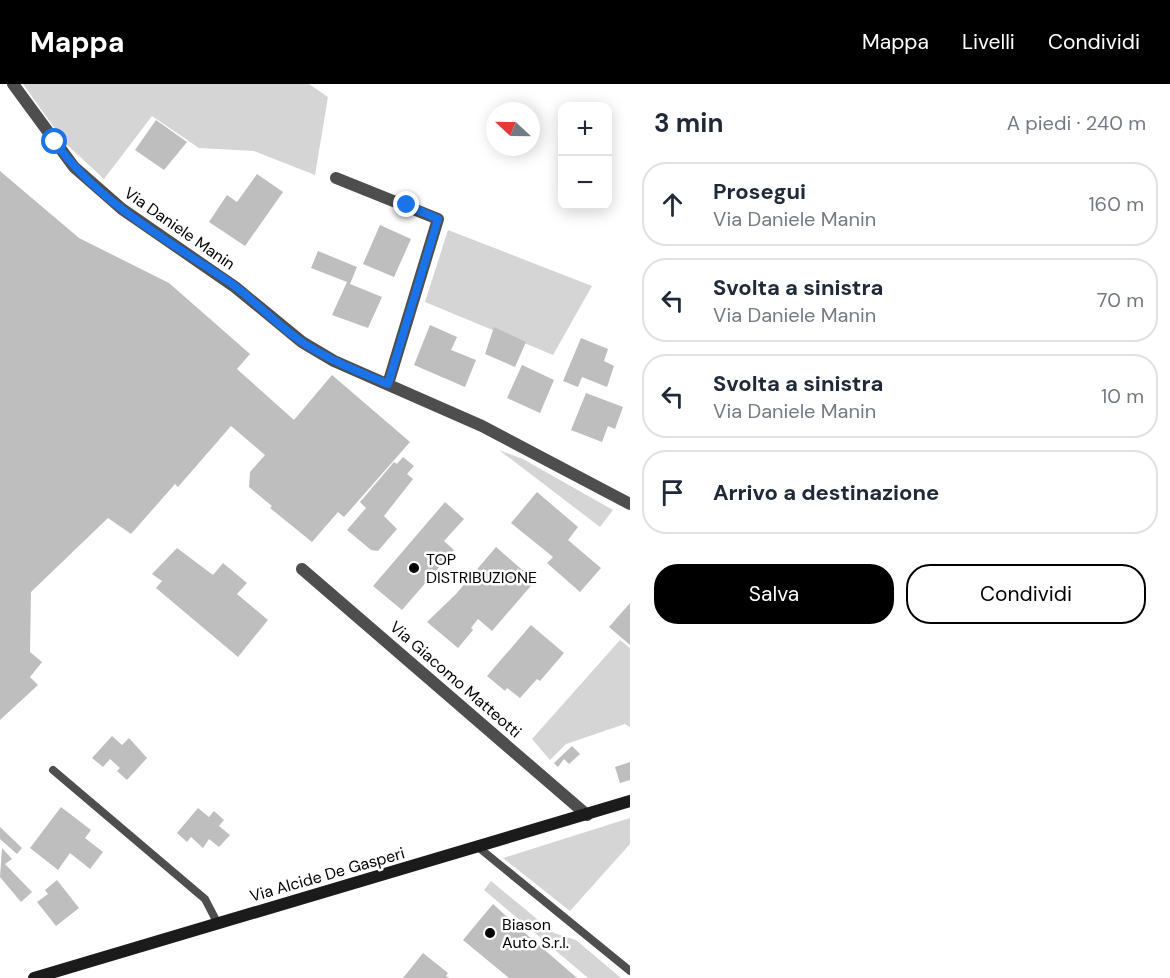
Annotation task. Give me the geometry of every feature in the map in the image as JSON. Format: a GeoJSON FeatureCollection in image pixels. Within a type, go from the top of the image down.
{"type":"FeatureCollection","features":[{"type":"Feature","properties":{"kind":"main road","name":"Via Alcide De Gasperi"},"geometry":{"type":"LineString","coordinates":[[34,978],[630,801]]}},
{"type":"Feature","properties":{"kind":"street","name":"Via Daniele Manin"},"geometry":{"type":"LineString","coordinates":[[13,84],[74,167],[122,209],[235,286],[302,342],[333,361],[482,426],[630,504]]}},
{"type":"Feature","properties":{"kind":"street"},"geometry":{"type":"LineString","coordinates":[[336,178],[438,219],[388,384]]}},
{"type":"Feature","properties":{"kind":"street","name":"Via Giacomo Matteotti"},"geometry":{"type":"LineString","coordinates":[[302,569],[587,815]]}},
{"type":"Feature","properties":{"kind":"lane"},"geometry":{"type":"LineString","coordinates":[[53,770],[205,899],[218,924]]}},
{"type":"Feature","properties":{"kind":"lane"},"geometry":{"type":"LineString","coordinates":[[478,847],[630,971]]}},
{"type":"Feature","properties":{"kind":"shaded area"},"geometry":{"type":"Polygon","coordinates":[[[23,84],[309,84],[328,97],[315,175],[254,151],[199,148],[152,116],[104,179],[65,143],[23,84]]]}},
{"type":"Feature","properties":{"kind":"shaded area"},"geometry":{"type":"Polygon","coordinates":[[[448,230],[592,286],[553,355],[425,302],[448,230]]]}},
{"type":"Feature","properties":{"kind":"shaded area"},"geometry":{"type":"Polygon","coordinates":[[[499,450],[523,459],[613,510],[600,527],[499,450]]]}},
{"type":"Feature","properties":{"kind":"shaded area"},"geometry":{"type":"Polygon","coordinates":[[[620,640],[630,648],[630,727],[625,724],[566,744],[550,760],[532,739],[620,640]]]}},
{"type":"Feature","properties":{"kind":"shaded area"},"geometry":{"type":"Polygon","coordinates":[[[630,818],[630,844],[570,911],[503,858],[630,818]]]}},
{"type":"Feature","properties":{"kind":"shaded area"},"geometry":{"type":"Polygon","coordinates":[[[491,881],[554,933],[576,940],[621,978],[588,978],[484,890],[491,881]]]}},
{"type":"Feature","properties":{"kind":"building"},"geometry":{"type":"Polygon","coordinates":[[[156,120],[187,142],[164,170],[135,150],[156,120]]]}},
{"type":"Feature","properties":{"kind":"building"},"geometry":{"type":"Polygon","coordinates":[[[0,171],[79,238],[169,283],[250,354],[237,369],[294,420],[332,375],[410,442],[344,517],[338,512],[312,542],[270,508],[272,506],[249,487],[250,472],[265,455],[231,426],[178,487],[175,484],[131,534],[108,518],[31,592],[30,652],[42,662],[30,677],[38,685],[0,720],[0,171]]]}},
{"type":"Feature","properties":{"kind":"building"},"geometry":{"type":"Polygon","coordinates":[[[257,174],[283,192],[245,246],[209,222],[227,195],[237,202],[257,174]]]}},
{"type":"Feature","properties":{"kind":"building"},"geometry":{"type":"Polygon","coordinates":[[[380,225],[411,239],[394,277],[363,264],[380,225]]]}},
{"type":"Feature","properties":{"kind":"building"},"geometry":{"type":"Polygon","coordinates":[[[318,251],[357,267],[350,284],[382,297],[368,328],[332,315],[347,282],[311,268],[318,251]]]}},
{"type":"Feature","properties":{"kind":"building"},"geometry":{"type":"Polygon","coordinates":[[[430,325],[457,337],[451,350],[476,360],[465,387],[414,365],[430,325]]]}},
{"type":"Feature","properties":{"kind":"building"},"geometry":{"type":"Polygon","coordinates":[[[494,327],[526,342],[515,367],[485,354],[494,327]]]}},
{"type":"Feature","properties":{"kind":"building"},"geometry":{"type":"Polygon","coordinates":[[[581,338],[608,349],[604,361],[614,366],[607,387],[582,377],[578,387],[563,381],[581,338]]]}},
{"type":"Feature","properties":{"kind":"building"},"geometry":{"type":"Polygon","coordinates":[[[522,365],[554,380],[540,413],[507,398],[522,365]]]}},
{"type":"Feature","properties":{"kind":"building"},"geometry":{"type":"Polygon","coordinates":[[[586,393],[623,407],[615,429],[608,426],[602,442],[571,430],[586,393]]]}},
{"type":"Feature","properties":{"kind":"building"},"geometry":{"type":"Polygon","coordinates":[[[403,457],[414,466],[407,474],[413,479],[384,516],[397,529],[378,551],[371,550],[347,530],[366,508],[360,502],[394,462],[397,464],[403,457]]]}},
{"type":"Feature","properties":{"kind":"building"},"geometry":{"type":"Polygon","coordinates":[[[537,492],[578,527],[568,540],[601,568],[580,592],[547,563],[553,557],[511,523],[537,492]]]}},
{"type":"Feature","properties":{"kind":"building","name":"TOP DISTRIBUZIONE"},"geometry":{"type":"Polygon","coordinates":[[[445,502],[464,519],[444,541],[454,550],[402,610],[373,586],[445,502]]]}},
{"type":"Feature","properties":{"kind":"building"},"geometry":{"type":"Polygon","coordinates":[[[496,547],[535,581],[492,631],[478,619],[471,628],[473,630],[458,648],[427,622],[456,594],[496,547]]]}},
{"type":"Feature","properties":{"kind":"building"},"geometry":{"type":"Polygon","coordinates":[[[177,548],[213,575],[223,563],[247,583],[237,594],[268,620],[238,657],[156,588],[162,581],[152,574],[177,548]]]}},
{"type":"Feature","properties":{"kind":"building"},"geometry":{"type":"Polygon","coordinates":[[[630,603],[630,645],[609,627],[630,603]]]}},
{"type":"Feature","properties":{"kind":"building"},"geometry":{"type":"Polygon","coordinates":[[[531,625],[564,653],[540,681],[537,679],[520,698],[507,688],[505,691],[487,676],[531,625]]]}},
{"type":"Feature","properties":{"kind":"building"},"geometry":{"type":"Polygon","coordinates":[[[112,736],[122,745],[129,738],[147,758],[127,780],[117,771],[120,768],[110,759],[103,767],[92,758],[112,736]]]}},
{"type":"Feature","properties":{"kind":"building"},"geometry":{"type":"Polygon","coordinates":[[[572,746],[580,754],[569,764],[564,759],[558,767],[554,763],[572,746]]]}},
{"type":"Feature","properties":{"kind":"building"},"geometry":{"type":"Polygon","coordinates":[[[630,762],[630,780],[620,783],[615,767],[630,762]]]}},
{"type":"Feature","properties":{"kind":"building"},"geometry":{"type":"Polygon","coordinates":[[[61,807],[91,830],[85,838],[103,852],[90,869],[70,853],[58,870],[30,848],[61,807]]]}},
{"type":"Feature","properties":{"kind":"building"},"geometry":{"type":"Polygon","coordinates":[[[198,808],[209,817],[214,811],[224,820],[219,826],[230,835],[219,847],[209,839],[203,848],[191,837],[187,842],[177,833],[198,808]]]}},
{"type":"Feature","properties":{"kind":"building"},"geometry":{"type":"Polygon","coordinates":[[[0,827],[22,848],[17,854],[0,839],[0,827]]]}},
{"type":"Feature","properties":{"kind":"building"},"geometry":{"type":"Polygon","coordinates":[[[2,848],[12,859],[5,864],[32,892],[21,902],[0,877],[2,848]]]}},
{"type":"Feature","properties":{"kind":"building"},"geometry":{"type":"Polygon","coordinates":[[[57,880],[79,908],[56,926],[37,902],[48,894],[45,890],[57,880]]]}},
{"type":"Feature","properties":{"kind":"building"},"geometry":{"type":"Polygon","coordinates":[[[493,904],[577,978],[509,978],[463,940],[493,904]]]}},
{"type":"Feature","properties":{"kind":"building"},"geometry":{"type":"Polygon","coordinates":[[[423,953],[448,973],[446,976],[449,978],[403,978],[423,953]]]}},
{"type":"Feature","properties":{"kind":"place","name":"TOP DISTRIBUZIONE"},"geometry":{"type":"Point","coordinates":[414,568]}},
{"type":"Feature","properties":{"kind":"place","name":"Biason Auto S.r.l."},"geometry":{"type":"Point","coordinates":[490,933]}},
{"type":"Feature","properties":{"kind":"route"},"geometry":{"type":"LineString","coordinates":[[55,142],[74,167],[122,209],[235,286],[302,342],[333,361],[388,384],[438,219],[407,205]]}}]}
